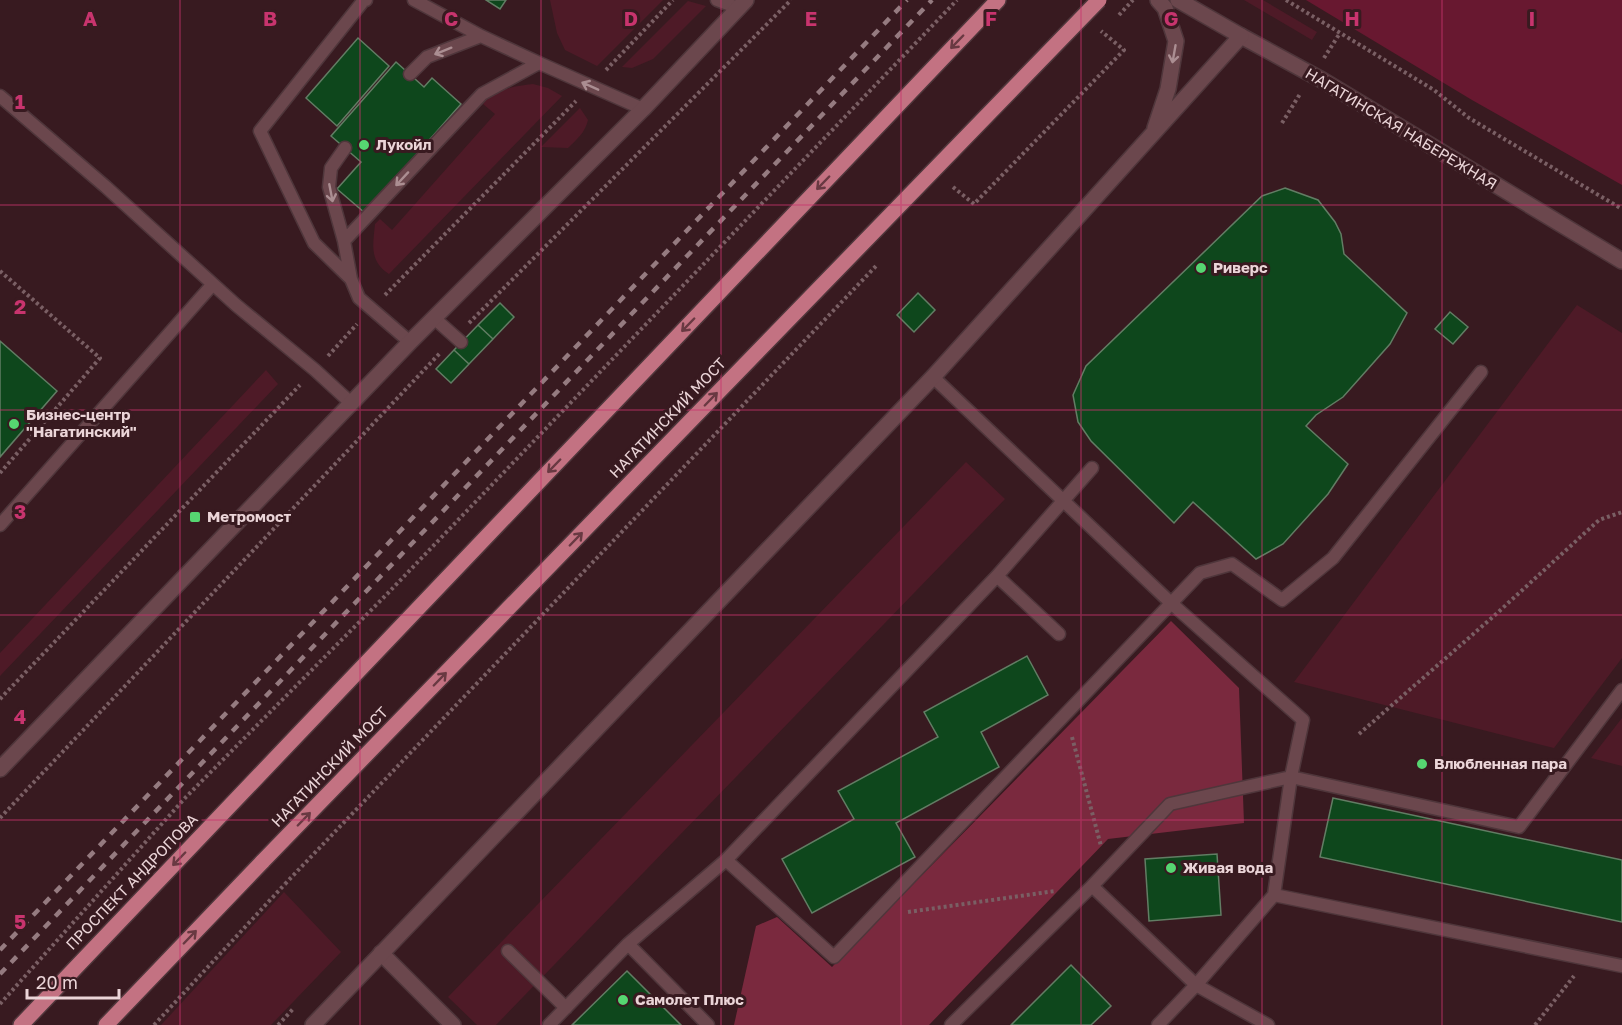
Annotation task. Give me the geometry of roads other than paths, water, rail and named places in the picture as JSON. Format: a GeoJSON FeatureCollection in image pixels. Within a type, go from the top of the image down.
{"type":"FeatureCollection","features":[{"type":"Feature","properties":{"kind":"main road","name":"ПРОСПЕКТ АНДРОПОВА"},"geometry":{"type":"LineString","coordinates":[[21,1025],[998,0]]}},
{"type":"Feature","properties":{"kind":"main road","name":"НАГАТИНСКИЙ МОСТ"},"geometry":{"type":"LineString","coordinates":[[106,1025],[1099,0]]}},
{"type":"Feature","properties":{"kind":"main road"},"geometry":{"type":"LineString","coordinates":[[1153,134],[1168,89],[1176,41],[1165,8],[1158,0]]}},
{"type":"Feature","properties":{"kind":"main road","name":"НАГАТИНСКАЯ НАБЕРЕЖНАЯ"},"geometry":{"type":"LineString","coordinates":[[1178,0],[1322,80],[1622,261]]}},
{"type":"Feature","properties":{"kind":"main road"},"geometry":{"type":"LineString","coordinates":[[0,769],[410,342],[643,109],[742,4]]}},
{"type":"Feature","properties":{"kind":"main road"},"geometry":{"type":"LineString","coordinates":[[313,1025],[933,377],[1241,36]]}},
{"type":"Feature","properties":{"kind":"main road"},"geometry":{"type":"LineString","coordinates":[[381,953],[453,1025]]}},
{"type":"Feature","properties":{"kind":"lane"},"geometry":{"type":"LineString","coordinates":[[351,279],[314,243],[260,131],[366,0]]}},
{"type":"Feature","properties":{"kind":"lane"},"geometry":{"type":"LineString","coordinates":[[414,0],[481,36],[643,109]]}},
{"type":"Feature","properties":{"kind":"lane"},"geometry":{"type":"LineString","coordinates":[[717,0],[742,4]]}},
{"type":"Feature","properties":{"kind":"lane"},"geometry":{"type":"LineString","coordinates":[[410,74],[428,57],[481,36]]}},
{"type":"Feature","properties":{"kind":"lane"},"geometry":{"type":"LineString","coordinates":[[344,241],[483,94],[539,63]]}},
{"type":"Feature","properties":{"kind":"lane"},"geometry":{"type":"LineString","coordinates":[[0,96],[106,187],[236,305],[351,403]]}},
{"type":"Feature","properties":{"kind":"lane"},"geometry":{"type":"LineString","coordinates":[[345,148],[331,168],[329,187],[344,241],[351,279],[359,298],[410,342]]}},
{"type":"Feature","properties":{"kind":"lane"},"geometry":{"type":"LineString","coordinates":[[0,525],[213,284]]}},
{"type":"Feature","properties":{"kind":"lane"},"geometry":{"type":"LineString","coordinates":[[434,318],[458,340]]}},
{"type":"Feature","properties":{"kind":"lane"},"geometry":{"type":"LineString","coordinates":[[726,860],[834,957],[1200,573],[1232,564],[1281,600],[1333,558],[1482,372]]}},
{"type":"Feature","properties":{"kind":"lane"},"geometry":{"type":"LineString","coordinates":[[933,377],[1171,603],[1303,720],[1291,777],[1274,895],[1196,986],[1158,1025]]}},
{"type":"Feature","properties":{"kind":"lane"},"geometry":{"type":"LineString","coordinates":[[549,1025],[628,944],[726,860],[997,576],[1092,468]]}},
{"type":"Feature","properties":{"kind":"lane"},"geometry":{"type":"LineString","coordinates":[[997,576],[1059,634]]}},
{"type":"Feature","properties":{"kind":"lane"},"geometry":{"type":"LineString","coordinates":[[951,1025],[1092,886],[1170,804],[1291,777],[1519,826],[1622,690]]}},
{"type":"Feature","properties":{"kind":"lane"},"geometry":{"type":"LineString","coordinates":[[1092,886],[1196,986],[1268,1025]]}},
{"type":"Feature","properties":{"kind":"lane"},"geometry":{"type":"LineString","coordinates":[[1274,895],[1622,966]]}},
{"type":"Feature","properties":{"kind":"lane"},"geometry":{"type":"LineString","coordinates":[[628,944],[708,1025]]}},
{"type":"Feature","properties":{"kind":"lane"},"geometry":{"type":"LineString","coordinates":[[508,951],[566,1008]]}},
{"type":"Feature","properties":{"kind":"railway"},"geometry":{"type":"LineString","coordinates":[[0,950],[907,0]]}},
{"type":"Feature","properties":{"kind":"railway"},"geometry":{"type":"LineString","coordinates":[[0,974],[932,0]]}},
{"type":"Feature","properties":{"kind":"place","name":"Лукойл"},"geometry":{"type":"Point","coordinates":[364,145]}},
{"type":"Feature","properties":{"kind":"place","name":"Риверс"},"geometry":{"type":"Point","coordinates":[1201,268]}},
{"type":"Feature","properties":{"kind":"place","name":"Бизнес-центр \"Нагатинский\""},"geometry":{"type":"Point","coordinates":[14,424]}},
{"type":"Feature","properties":{"kind":"place","name":"Метромост"},"geometry":{"type":"Point","coordinates":[195,517]}},
{"type":"Feature","properties":{"kind":"place","name":"Влюбленная пара"},"geometry":{"type":"Point","coordinates":[1422,764]}},
{"type":"Feature","properties":{"kind":"place","name":"Живая вода"},"geometry":{"type":"Point","coordinates":[1171,868]}},
{"type":"Feature","properties":{"kind":"place","name":"Самолет Плюс"},"geometry":{"type":"Point","coordinates":[623,1000]}}]}
